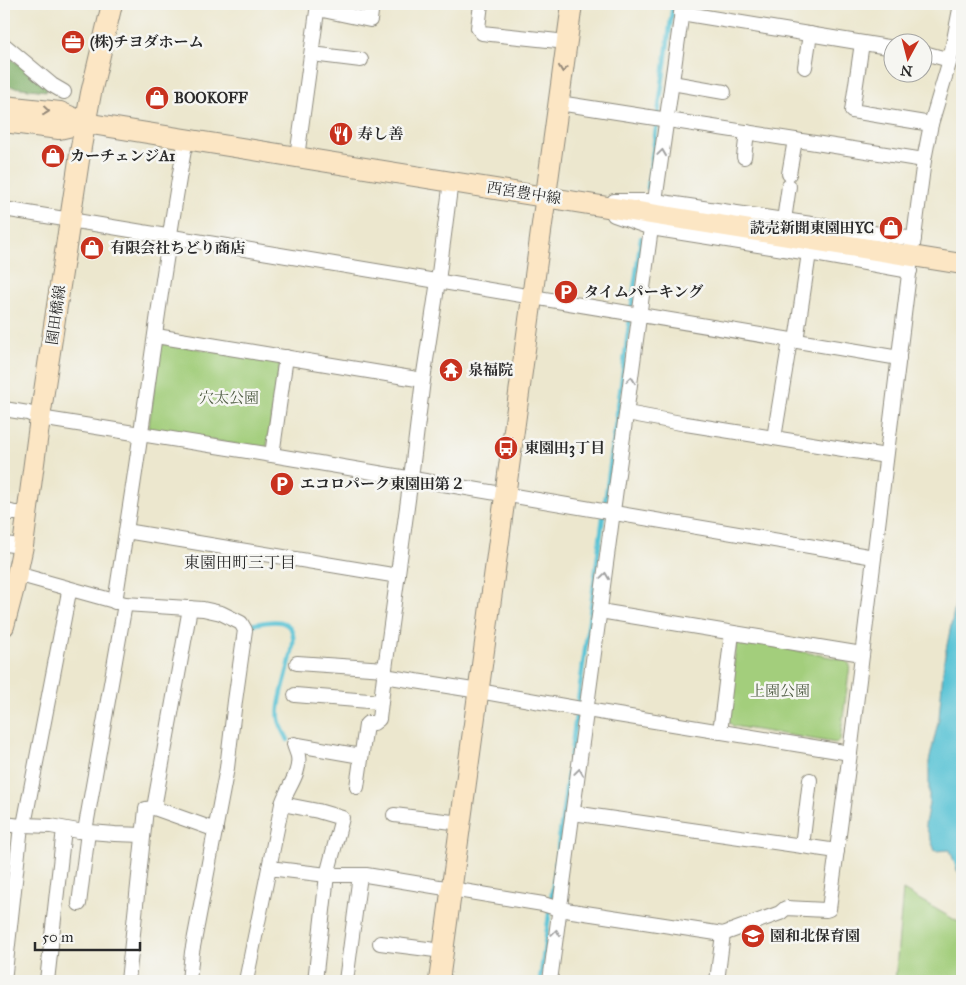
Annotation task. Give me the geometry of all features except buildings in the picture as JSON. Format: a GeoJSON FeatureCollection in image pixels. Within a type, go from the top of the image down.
{"type":"FeatureCollection","features":[{"type":"Feature","properties":{"kind":"street","name":"園田橋線"},"geometry":{"type":"LineString","coordinates":[[4,626],[17,574],[13,545],[27,513],[85,123],[112,4]]}},
{"type":"Feature","properties":{"kind":"street"},"geometry":{"type":"LineString","coordinates":[[297,157],[318,7],[370,20],[372,4]]}},
{"type":"Feature","properties":{"kind":"street"},"geometry":{"type":"LineString","coordinates":[[481,4],[478,28],[482,33],[567,42]]}},
{"type":"Feature","properties":{"kind":"street"},"geometry":{"type":"LineString","coordinates":[[439,981],[572,4]]}},
{"type":"Feature","properties":{"kind":"street"},"geometry":{"type":"LineString","coordinates":[[269,868],[327,875],[366,875],[723,934],[780,913],[786,908],[829,909],[899,358],[909,255],[931,124],[950,60],[961,4]]}},
{"type":"Feature","properties":{"kind":"street"},"geometry":{"type":"LineString","coordinates":[[655,201],[661,119],[672,83],[682,8],[810,34],[884,46]]}},
{"type":"Feature","properties":{"kind":"street"},"geometry":{"type":"LineString","coordinates":[[805,67],[810,34]]}},
{"type":"Feature","properties":{"kind":"street"},"geometry":{"type":"LineString","coordinates":[[862,43],[852,111],[931,124]]}},
{"type":"Feature","properties":{"kind":"street"},"geometry":{"type":"LineString","coordinates":[[4,45],[52,85],[64,92]]}},
{"type":"Feature","properties":{"kind":"street"},"geometry":{"type":"LineString","coordinates":[[312,54],[361,60]]}},
{"type":"Feature","properties":{"kind":"street"},"geometry":{"type":"LineString","coordinates":[[934,56],[950,60]]}},
{"type":"Feature","properties":{"kind":"street"},"geometry":{"type":"LineString","coordinates":[[672,83],[724,92]]}},
{"type":"Feature","properties":{"kind":"street"},"geometry":{"type":"LineString","coordinates":[[559,103],[924,160]]}},
{"type":"Feature","properties":{"kind":"street","name":"西宮豊中線"},"geometry":{"type":"LineString","coordinates":[[4,106],[60,112],[85,123],[573,201],[812,247],[909,255],[958,263]]}},
{"type":"Feature","properties":{"kind":"street","name":"西宮豊中線"},"geometry":{"type":"LineString","coordinates":[[4,122],[59,129],[85,123]]}},
{"type":"Feature","properties":{"kind":"street"},"geometry":{"type":"LineString","coordinates":[[744,157],[747,132]]}},
{"type":"Feature","properties":{"kind":"street"},"geometry":{"type":"LineString","coordinates":[[79,904],[86,832],[120,603],[126,532],[142,433],[169,237],[186,139]]}},
{"type":"Feature","properties":{"kind":"street"},"geometry":{"type":"LineString","coordinates":[[784,220],[795,140]]}},
{"type":"Feature","properties":{"kind":"street"},"geometry":{"type":"LineString","coordinates":[[357,787],[366,726],[368,723],[374,723],[379,720],[451,181]]}},
{"type":"Feature","properties":{"kind":"street"},"geometry":{"type":"LineString","coordinates":[[573,201],[655,201],[784,220],[909,255]]}},
{"type":"Feature","properties":{"kind":"street"},"geometry":{"type":"LineString","coordinates":[[573,201],[651,228],[812,247],[774,438]]}},
{"type":"Feature","properties":{"kind":"street"},"geometry":{"type":"LineString","coordinates":[[4,210],[899,358]]}},
{"type":"Feature","properties":{"kind":"street"},"geometry":{"type":"LineString","coordinates":[[550,981],[552,907],[573,813],[581,709],[600,612],[607,511],[627,413],[634,313],[651,228]]}},
{"type":"Feature","properties":{"kind":"street"},"geometry":{"type":"LineString","coordinates":[[156,336],[423,380]]}},
{"type":"Feature","properties":{"kind":"street"},"geometry":{"type":"LineString","coordinates":[[272,455],[286,357]]}},
{"type":"Feature","properties":{"kind":"street"},"geometry":{"type":"LineString","coordinates":[[4,409],[28,413],[40,418],[142,433],[874,557]]}},
{"type":"Feature","properties":{"kind":"street"},"geometry":{"type":"LineString","coordinates":[[627,413],[886,456]]}},
{"type":"Feature","properties":{"kind":"street"},"geometry":{"type":"LineString","coordinates":[[4,510],[14,513],[27,513]]}},
{"type":"Feature","properties":{"kind":"street"},"geometry":{"type":"LineString","coordinates":[[126,532],[398,576]]}},
{"type":"Feature","properties":{"kind":"street"},"geometry":{"type":"LineString","coordinates":[[17,574],[120,603],[190,608],[220,613],[241,623],[245,630],[234,701],[227,768],[192,952],[189,981]]}},
{"type":"Feature","properties":{"kind":"street"},"geometry":{"type":"LineString","coordinates":[[4,981],[22,826],[68,597],[71,590]]}},
{"type":"Feature","properties":{"kind":"street"},"geometry":{"type":"LineString","coordinates":[[154,808],[190,608]]}},
{"type":"Feature","properties":{"kind":"street"},"geometry":{"type":"LineString","coordinates":[[600,612],[862,654]]}},
{"type":"Feature","properties":{"kind":"street"},"geometry":{"type":"LineString","coordinates":[[720,732],[732,633]]}},
{"type":"Feature","properties":{"kind":"street"},"geometry":{"type":"LineString","coordinates":[[297,663],[385,673],[581,709],[850,753]]}},
{"type":"Feature","properties":{"kind":"street"},"geometry":{"type":"LineString","coordinates":[[295,695],[381,702]]}},
{"type":"Feature","properties":{"kind":"street"},"geometry":{"type":"LineString","coordinates":[[246,981],[282,804],[295,777],[298,764],[296,744],[361,756]]}},
{"type":"Feature","properties":{"kind":"street"},"geometry":{"type":"LineString","coordinates":[[802,846],[810,780]]}},
{"type":"Feature","properties":{"kind":"street"},"geometry":{"type":"LineString","coordinates":[[282,804],[342,818],[327,875],[315,981]]}},
{"type":"Feature","properties":{"kind":"street"},"geometry":{"type":"LineString","coordinates":[[128,981],[146,809],[154,808],[216,830]]}},
{"type":"Feature","properties":{"kind":"street"},"geometry":{"type":"LineString","coordinates":[[573,813],[837,850]]}},
{"type":"Feature","properties":{"kind":"street"},"geometry":{"type":"LineString","coordinates":[[394,815],[461,823]]}},
{"type":"Feature","properties":{"kind":"street"},"geometry":{"type":"LineString","coordinates":[[4,824],[51,826],[86,832],[143,834]]}},
{"type":"Feature","properties":{"kind":"street"},"geometry":{"type":"LineString","coordinates":[[48,981],[64,829]]}},
{"type":"Feature","properties":{"kind":"street"},"geometry":{"type":"LineString","coordinates":[[346,981],[360,875]]}},
{"type":"Feature","properties":{"kind":"street"},"geometry":{"type":"LineString","coordinates":[[717,981],[723,934]]}},
{"type":"Feature","properties":{"kind":"street"},"geometry":{"type":"LineString","coordinates":[[380,943],[444,951]]}},
{"type":"Feature","properties":{"kind":"green space"},"geometry":{"type":"Polygon","coordinates":[[[4,53],[47,86],[47,91],[4,86],[4,53]]]}},
{"type":"Feature","properties":{"kind":"green space","name":"穴太公園"},"geometry":{"type":"Polygon","coordinates":[[[165,343],[280,363],[267,446],[264,449],[151,430],[149,425],[160,347],[165,343]]]}},
{"type":"Feature","properties":{"kind":"green space","name":"上園公園"},"geometry":{"type":"Polygon","coordinates":[[[742,640],[846,660],[850,665],[840,740],[836,743],[733,726],[728,721],[736,644],[742,640]]]}},
{"type":"Feature","properties":{"kind":"green space"},"geometry":{"type":"Polygon","coordinates":[[[903,890],[962,924],[962,981],[895,981],[903,890]]]}},
{"type":"Feature","properties":{"kind":"water"},"geometry":{"type":"Polygon","coordinates":[[[962,526],[962,878],[950,850],[935,851],[925,824],[929,803],[929,762],[939,718],[944,660],[960,581],[962,526]]]}},
{"type":"Feature","properties":{"kind":"waterway"},"geometry":{"type":"LineString","coordinates":[[648,188],[673,4]]}},
{"type":"Feature","properties":{"kind":"waterway"},"geometry":{"type":"LineString","coordinates":[[540,981],[641,238]]}},
{"type":"Feature","properties":{"kind":"waterway"},"geometry":{"type":"LineString","coordinates":[[251,625],[277,621],[291,629],[293,646],[279,709],[281,727],[288,740]]}},
{"type":"Feature","properties":{"kind":"place","name":"(株)チヨダホーム"},"geometry":{"type":"Point","coordinates":[73,42]}},
{"type":"Feature","properties":{"kind":"place","name":"BOOKOFF"},"geometry":{"type":"Point","coordinates":[157,98]}},
{"type":"Feature","properties":{"kind":"place","name":"寿し善"},"geometry":{"type":"Point","coordinates":[341,134]}},
{"type":"Feature","properties":{"kind":"place","name":"カーチェンジA1"},"geometry":{"type":"Point","coordinates":[53,156]}},
{"type":"Feature","properties":{"kind":"place","name":"読売新聞東園田YC"},"geometry":{"type":"Point","coordinates":[891,228]}},
{"type":"Feature","properties":{"kind":"place","name":"有限会社ちどり商店"},"geometry":{"type":"Point","coordinates":[92,248]}},
{"type":"Feature","properties":{"kind":"place","name":"タイムパーキング"},"geometry":{"type":"Point","coordinates":[566,292]}},
{"type":"Feature","properties":{"kind":"place","name":"泉福院"},"geometry":{"type":"Point","coordinates":[451,370]}},
{"type":"Feature","properties":{"kind":"place","name":"東園田3丁目"},"geometry":{"type":"Point","coordinates":[506,448]}},
{"type":"Feature","properties":{"kind":"place","name":"エコロパーク東園田第２"},"geometry":{"type":"Point","coordinates":[282,484]}},
{"type":"Feature","properties":{"kind":"place","name":"園和北保育園"},"geometry":{"type":"Point","coordinates":[753,936]}},
{"type":"Feature","properties":{"kind":"district","name":"東園田町三丁目"},"geometry":{"type":"Point","coordinates":[240,562]}}]}
